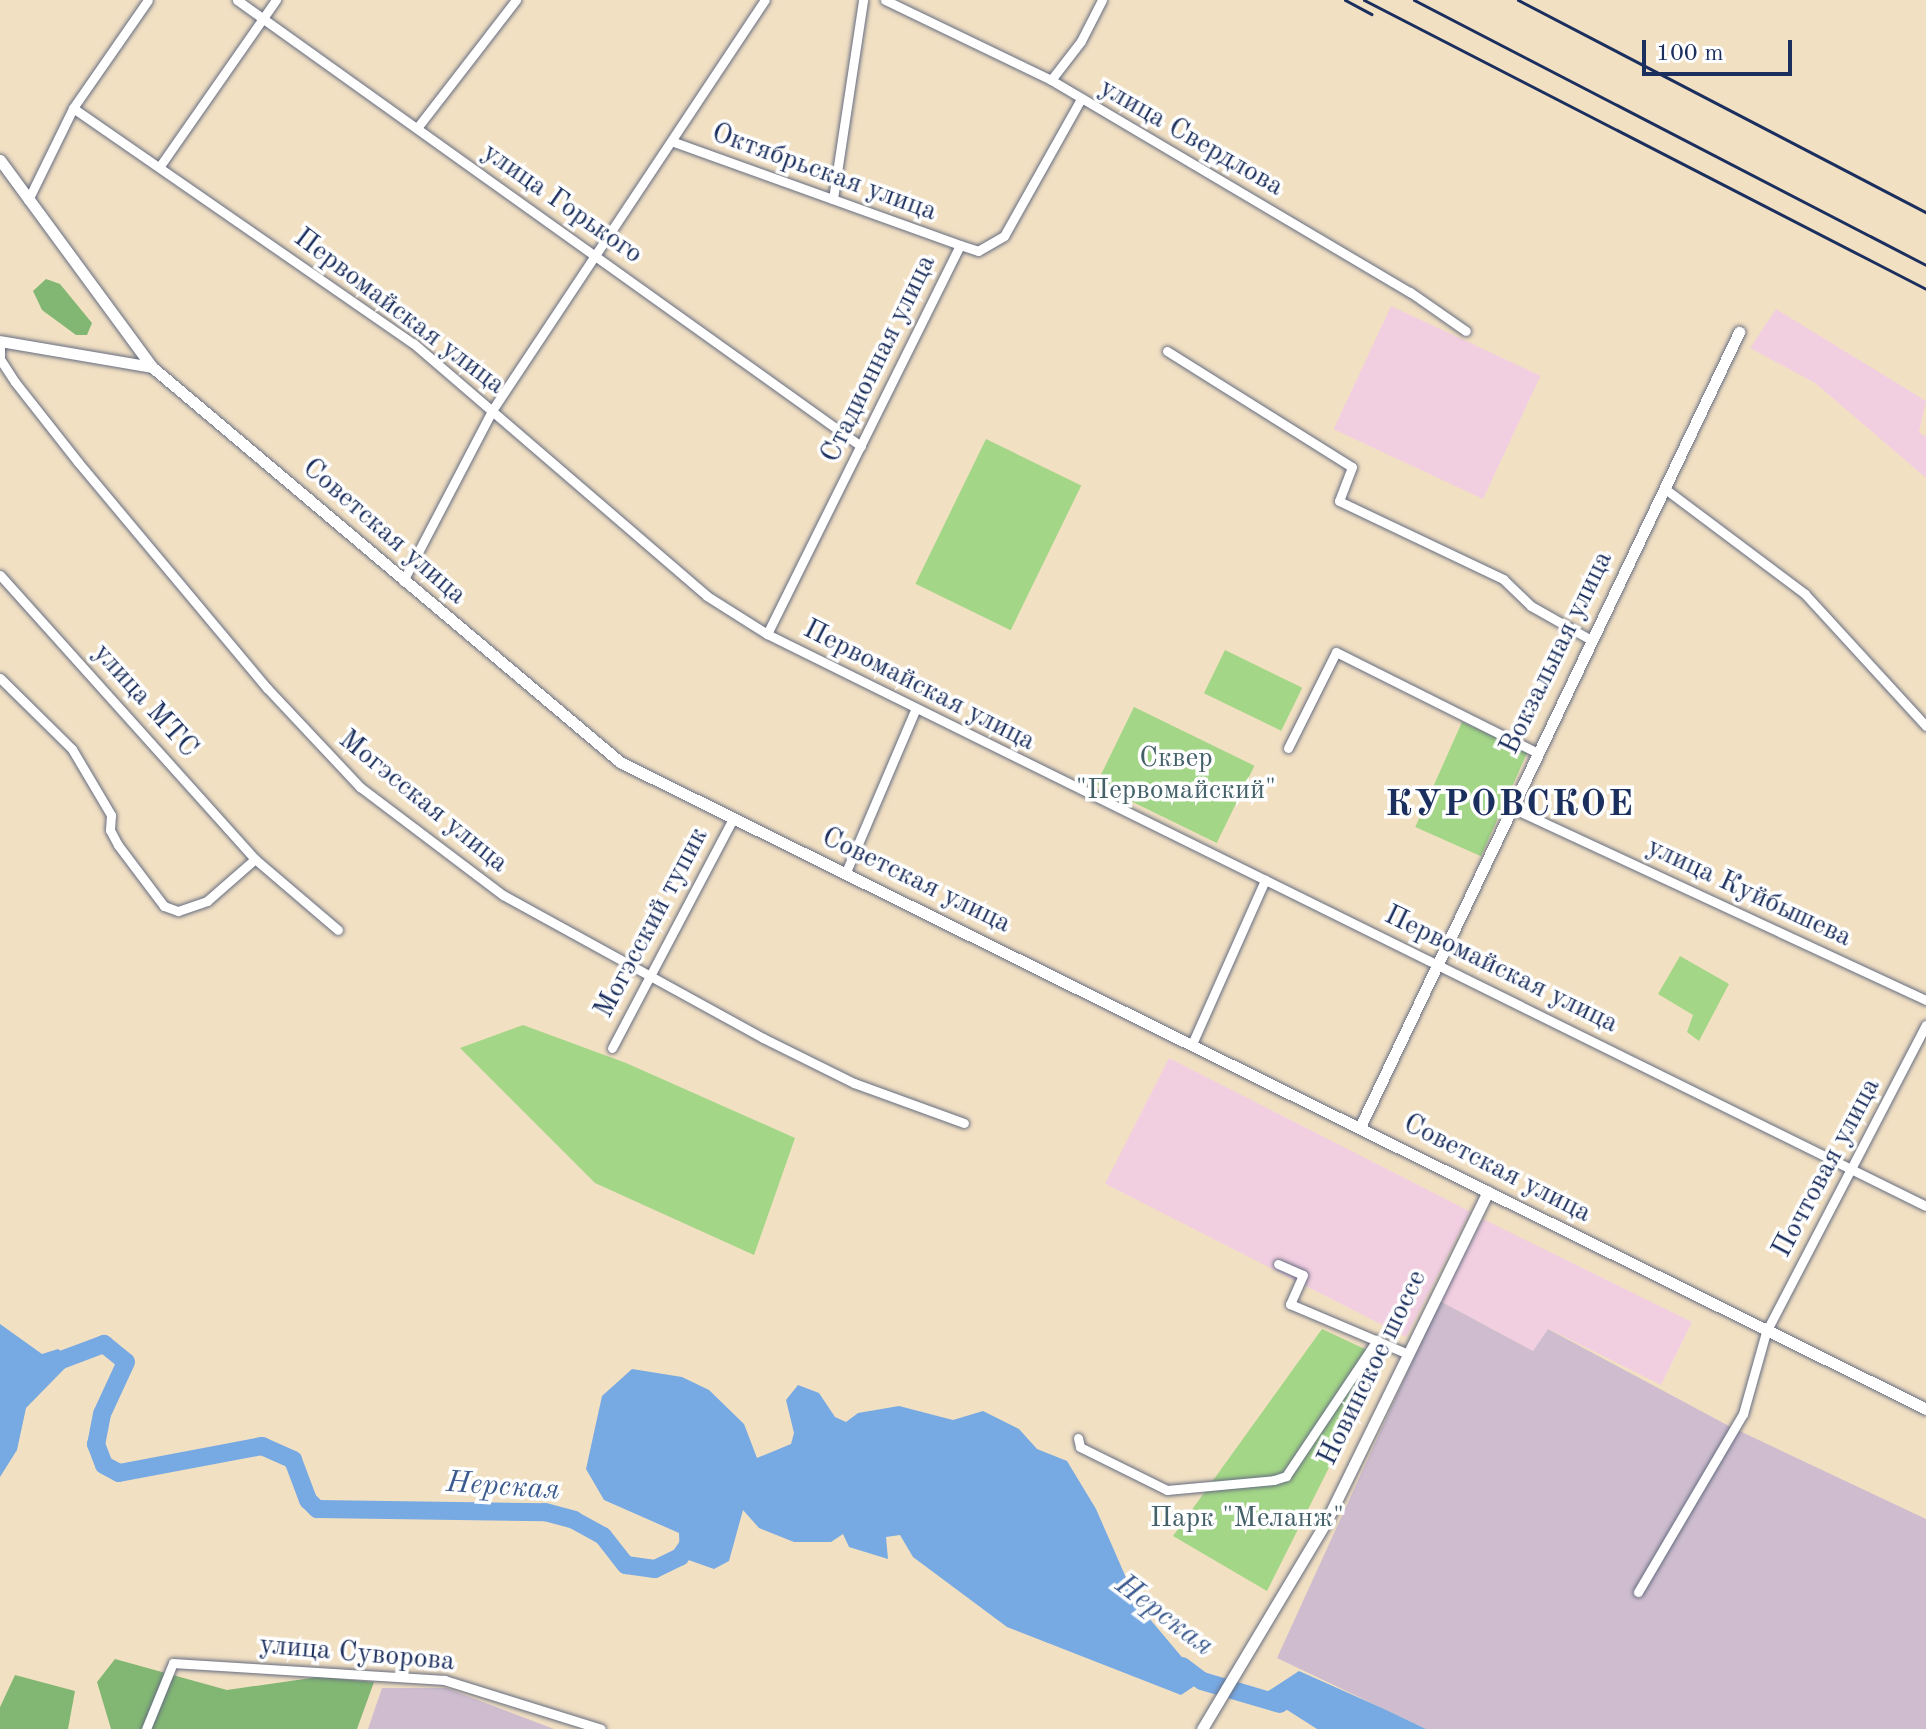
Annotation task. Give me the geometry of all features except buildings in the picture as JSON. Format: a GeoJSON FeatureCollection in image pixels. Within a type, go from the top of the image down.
{"type":"FeatureCollection","features":[{"type":"Feature","properties":{"kind":"street"},"geometry":{"type":"LineString","coordinates":[[28,200],[73,108],[148,0]]}},
{"type":"Feature","properties":{"kind":"street","name":"улица Горького"},"geometry":{"type":"LineString","coordinates":[[237,0],[861,446]]}},
{"type":"Feature","properties":{"kind":"street"},"geometry":{"type":"LineString","coordinates":[[160,166],[276,0]]}},
{"type":"Feature","properties":{"kind":"street"},"geometry":{"type":"LineString","coordinates":[[417,128],[516,0]]}},
{"type":"Feature","properties":{"kind":"street"},"geometry":{"type":"LineString","coordinates":[[403,581],[493,409],[674,142],[765,0]]}},
{"type":"Feature","properties":{"kind":"street"},"geometry":{"type":"LineString","coordinates":[[833,199],[863,0]]}},
{"type":"Feature","properties":{"kind":"street","name":"улица Свердлова"},"geometry":{"type":"LineString","coordinates":[[885,0],[1051,80],[1224,180],[1466,331]]}},
{"type":"Feature","properties":{"kind":"street"},"geometry":{"type":"LineString","coordinates":[[1051,80],[1081,41],[1102,0]]}},
{"type":"Feature","properties":{"kind":"street","name":"Стадионная улица"},"geometry":{"type":"LineString","coordinates":[[767,634],[960,245],[978,251],[1004,236],[1081,99]]}},
{"type":"Feature","properties":{"kind":"street","name":"Первомайская улица"},"geometry":{"type":"LineString","coordinates":[[73,108],[413,343],[707,596],[767,634],[915,710],[1926,1206]]}},
{"type":"Feature","properties":{"kind":"street","name":"Октябрьская улица"},"geometry":{"type":"LineString","coordinates":[[674,142],[960,245]]}},
{"type":"Feature","properties":{"kind":"street","name":"Советская улица"},"geometry":{"type":"LineString","coordinates":[[0,160],[152,367],[620,762],[1926,1409]]}},
{"type":"Feature","properties":{"kind":"street","name":"Вокзальная улица"},"geometry":{"type":"LineString","coordinates":[[1360,1127],[1536,752],[1739,332]]}},
{"type":"Feature","properties":{"kind":"street"},"geometry":{"type":"LineString","coordinates":[[0,341],[152,367]]}},
{"type":"Feature","properties":{"kind":"street","name":"Могэсская улица"},"geometry":{"type":"LineString","coordinates":[[0,341],[0,359],[15,382],[170,574],[331,758],[503,895],[649,976],[854,1083],[964,1123]]}},
{"type":"Feature","properties":{"kind":"street"},"geometry":{"type":"LineString","coordinates":[[1167,351],[1352,467],[1339,501],[1503,579],[1531,606],[1591,640]]}},
{"type":"Feature","properties":{"kind":"street"},"geometry":{"type":"LineString","coordinates":[[1664,488],[1805,594],[1926,726]]}},
{"type":"Feature","properties":{"kind":"street","name":"улица МТС"},"geometry":{"type":"LineString","coordinates":[[0,575],[255,859],[338,930]]}},
{"type":"Feature","properties":{"kind":"street"},"geometry":{"type":"LineString","coordinates":[[1288,748],[1336,652],[1536,752]]}},
{"type":"Feature","properties":{"kind":"street"},"geometry":{"type":"LineString","coordinates":[[0,678],[72,749],[111,815],[110,830],[118,845],[164,906],[178,911],[207,901],[255,859]]}},
{"type":"Feature","properties":{"kind":"street"},"geometry":{"type":"LineString","coordinates":[[846,872],[915,710]]}},
{"type":"Feature","properties":{"kind":"street","name":"улица Куйбышева"},"geometry":{"type":"LineString","coordinates":[[1510,807],[1926,1000]]}},
{"type":"Feature","properties":{"kind":"street","name":"Могэсский тупик"},"geometry":{"type":"LineString","coordinates":[[612,1048],[732,820]]}},
{"type":"Feature","properties":{"kind":"street"},"geometry":{"type":"LineString","coordinates":[[1192,1044],[1265,880]]}},
{"type":"Feature","properties":{"kind":"street","name":"Почтовая улица"},"geometry":{"type":"LineString","coordinates":[[1638,1592],[1743,1414],[1766,1332],[1926,1025]]}},
{"type":"Feature","properties":{"kind":"street","name":"Новинское шоссе"},"geometry":{"type":"LineString","coordinates":[[1202,1729],[1326,1522],[1406,1353],[1488,1192]]}},
{"type":"Feature","properties":{"kind":"street"},"geometry":{"type":"LineString","coordinates":[[1278,1264],[1303,1275],[1290,1304],[1406,1353]]}},
{"type":"Feature","properties":{"kind":"street"},"geometry":{"type":"LineString","coordinates":[[1078,1438],[1080,1447],[1167,1490],[1274,1480],[1286,1476],[1377,1340]]}},
{"type":"Feature","properties":{"kind":"street","name":"улица Суворова"},"geometry":{"type":"LineString","coordinates":[[146,1729],[173,1663],[444,1680],[601,1729]]}},
{"type":"Feature","properties":{"kind":"shaded area"},"geometry":{"type":"Polygon","coordinates":[[[1391,306],[1541,376],[1483,499],[1334,429],[1391,306]]]}},
{"type":"Feature","properties":{"kind":"shaded area"},"geometry":{"type":"Polygon","coordinates":[[[1776,309],[1926,401],[1919,432],[1926,437],[1926,478],[1815,383],[1750,348],[1776,309]]]}},
{"type":"Feature","properties":{"kind":"shaded area"},"geometry":{"type":"Polygon","coordinates":[[[1169,1058],[1470,1211],[1406,1337],[1105,1184],[1169,1058]]]}},
{"type":"Feature","properties":{"kind":"shaded area"},"geometry":{"type":"Polygon","coordinates":[[[1483,1219],[1692,1322],[1661,1385],[1549,1329],[1533,1351],[1440,1301],[1483,1219]]]}},
{"type":"Feature","properties":{"kind":"shaded area"},"geometry":{"type":"Polygon","coordinates":[[[1440,1301],[1533,1351],[1548,1329],[1729,1426],[1926,1519],[1926,1729],[1426,1729],[1277,1658],[1440,1301]]]}},
{"type":"Feature","properties":{"kind":"shaded area"},"geometry":{"type":"Polygon","coordinates":[[[382,1688],[446,1688],[554,1729],[368,1729],[382,1688]]]}},
{"type":"Feature","properties":{"kind":"green space"},"geometry":{"type":"Polygon","coordinates":[[[46,279],[60,284],[92,323],[87,335],[76,335],[42,310],[33,291],[46,279]]]}},
{"type":"Feature","properties":{"kind":"green space"},"geometry":{"type":"Polygon","coordinates":[[[986,439],[1081,485],[1011,630],[915,584],[986,439]]]}},
{"type":"Feature","properties":{"kind":"green space"},"geometry":{"type":"Polygon","coordinates":[[[1225,650],[1302,688],[1281,731],[1204,693],[1225,650]]]}},
{"type":"Feature","properties":{"kind":"green space","name":"Сквер \"Первомайский\""},"geometry":{"type":"Polygon","coordinates":[[[1134,707],[1254,766],[1217,843],[1096,784],[1134,707]]]}},
{"type":"Feature","properties":{"kind":"green space"},"geometry":{"type":"Polygon","coordinates":[[[1462,722],[1528,751],[1481,856],[1415,827],[1462,722]]]}},
{"type":"Feature","properties":{"kind":"green space"},"geometry":{"type":"Polygon","coordinates":[[[1680,956],[1729,984],[1699,1041],[1687,1032],[1693,1015],[1658,994],[1680,956]]]}},
{"type":"Feature","properties":{"kind":"green space"},"geometry":{"type":"Polygon","coordinates":[[[523,1025],[626,1063],[795,1138],[754,1255],[595,1183],[460,1048],[523,1025]]]}},
{"type":"Feature","properties":{"kind":"green space","name":"Парк \"Меланж\""},"geometry":{"type":"Polygon","coordinates":[[[1322,1329],[1384,1358],[1267,1591],[1173,1536],[1322,1329]]]}},
{"type":"Feature","properties":{"kind":"green space"},"geometry":{"type":"Polygon","coordinates":[[[115,1659],[227,1690],[318,1677],[374,1682],[357,1729],[111,1729],[97,1682],[115,1659]]]}},
{"type":"Feature","properties":{"kind":"green space"},"geometry":{"type":"Polygon","coordinates":[[[15,1675],[75,1691],[68,1729],[0,1729],[0,1707],[15,1675]]]}},
{"type":"Feature","properties":{"kind":"water"},"geometry":{"type":"Polygon","coordinates":[[[0,1324],[42,1354],[58,1349],[73,1360],[26,1408],[17,1450],[0,1477],[0,1324]]]}},
{"type":"Feature","properties":{"kind":"water"},"geometry":{"type":"Polygon","coordinates":[[[632,1369],[682,1377],[709,1390],[744,1424],[757,1458],[791,1444],[794,1433],[786,1400],[798,1385],[819,1393],[835,1417],[846,1422],[858,1413],[899,1406],[953,1420],[983,1411],[1019,1429],[1037,1449],[1067,1461],[1096,1509],[1138,1605],[1202,1681],[1181,1695],[1007,1627],[913,1557],[900,1535],[886,1537],[888,1559],[849,1547],[843,1534],[831,1542],[794,1542],[759,1528],[743,1510],[729,1561],[714,1569],[680,1557],[679,1533],[604,1500],[586,1469],[602,1396],[632,1369]]]}},
{"type":"Feature","properties":{"kind":"water"},"geometry":{"type":"Polygon","coordinates":[[[1299,1671],[1426,1729],[1317,1729],[1281,1706],[1256,1699],[1299,1671]]]}},
{"type":"Feature","properties":{"kind":"waterway","name":"Нерская"},"geometry":{"type":"LineString","coordinates":[[48,1365],[104,1344],[126,1362],[102,1414],[96,1444],[104,1465],[119,1473],[262,1446],[293,1460],[308,1500],[317,1509],[545,1512],[574,1520],[603,1536],[626,1565],[655,1569],[680,1557],[692,1539]]}},
{"type":"Feature","properties":{"kind":"waterway","name":"Нерская"},"geometry":{"type":"LineString","coordinates":[[1182,1666],[1202,1681],[1280,1704]]}},
{"type":"Feature","properties":{"kind":"railway"},"geometry":{"type":"LineString","coordinates":[[1345,0],[1371,14]]}},
{"type":"Feature","properties":{"kind":"railway"},"geometry":{"type":"LineString","coordinates":[[1364,0],[1926,289]]}},
{"type":"Feature","properties":{"kind":"railway"},"geometry":{"type":"LineString","coordinates":[[1414,0],[1926,265]]}},
{"type":"Feature","properties":{"kind":"railway"},"geometry":{"type":"LineString","coordinates":[[1518,0],[1926,212]]}},
{"type":"Feature","properties":{"kind":"district","name":"КУРОВСКОЕ"},"geometry":{"type":"Point","coordinates":[1510,807]}}]}
